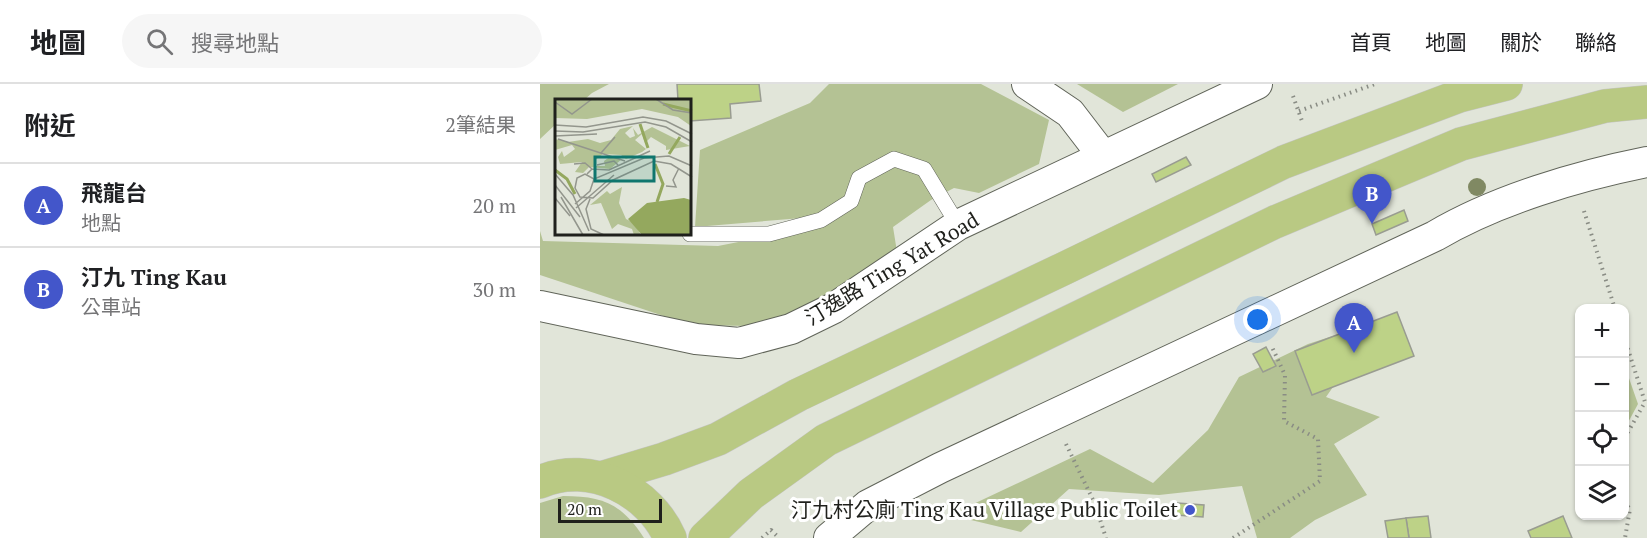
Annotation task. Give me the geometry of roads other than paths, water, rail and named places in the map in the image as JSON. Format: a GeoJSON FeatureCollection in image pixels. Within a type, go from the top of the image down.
{"type":"FeatureCollection","features":[{"type":"Feature","properties":{"kind":"main road"},"geometry":{"type":"LineString","coordinates":[[601,478],[718,439],[798,395],[1284,162],[1459,96],[1506,84]]}},
{"type":"Feature","properties":{"kind":"main road"},"geometry":{"type":"LineString","coordinates":[[705,538],[751,494],[826,440],[1275,222],[1461,144],[1605,106],[1647,102]]}},
{"type":"Feature","properties":{"kind":"main road"},"geometry":{"type":"LineString","coordinates":[[540,482],[573,475],[601,478],[631,491],[655,512],[670,538]]}},
{"type":"Feature","properties":{"kind":"street"},"geometry":{"type":"LineString","coordinates":[[1027,84],[1070,113],[1103,156]]}},
{"type":"Feature","properties":{"kind":"street","name":"汀逸路 Ting Yat Road"},"geometry":{"type":"LineString","coordinates":[[540,306],[696,339],[739,343],[791,329],[834,308],[958,225],[1257,84]]}},
{"type":"Feature","properties":{"kind":"street"},"geometry":{"type":"LineString","coordinates":[[829,538],[868,506],[940,468],[1461,222],[1578,178],[1647,162]]}},
{"type":"Feature","properties":{"kind":"lane"},"geometry":{"type":"LineString","coordinates":[[692,234],[769,234],[821,220],[851,201],[859,178],[894,159],[924,169],[958,225]]}},
{"type":"Feature","properties":{"kind":"place","name":"汀九 Ting Kau"},"geometry":{"type":"Point","coordinates":[1372,224]}},
{"type":"Feature","properties":{"kind":"place","name":"飛龍台"},"geometry":{"type":"Point","coordinates":[1354,353]}},
{"type":"Feature","properties":{"kind":"place","name":"汀九村公廁 Ting Kau Village Public Toilet"},"geometry":{"type":"Point","coordinates":[1190,510]}}]}
